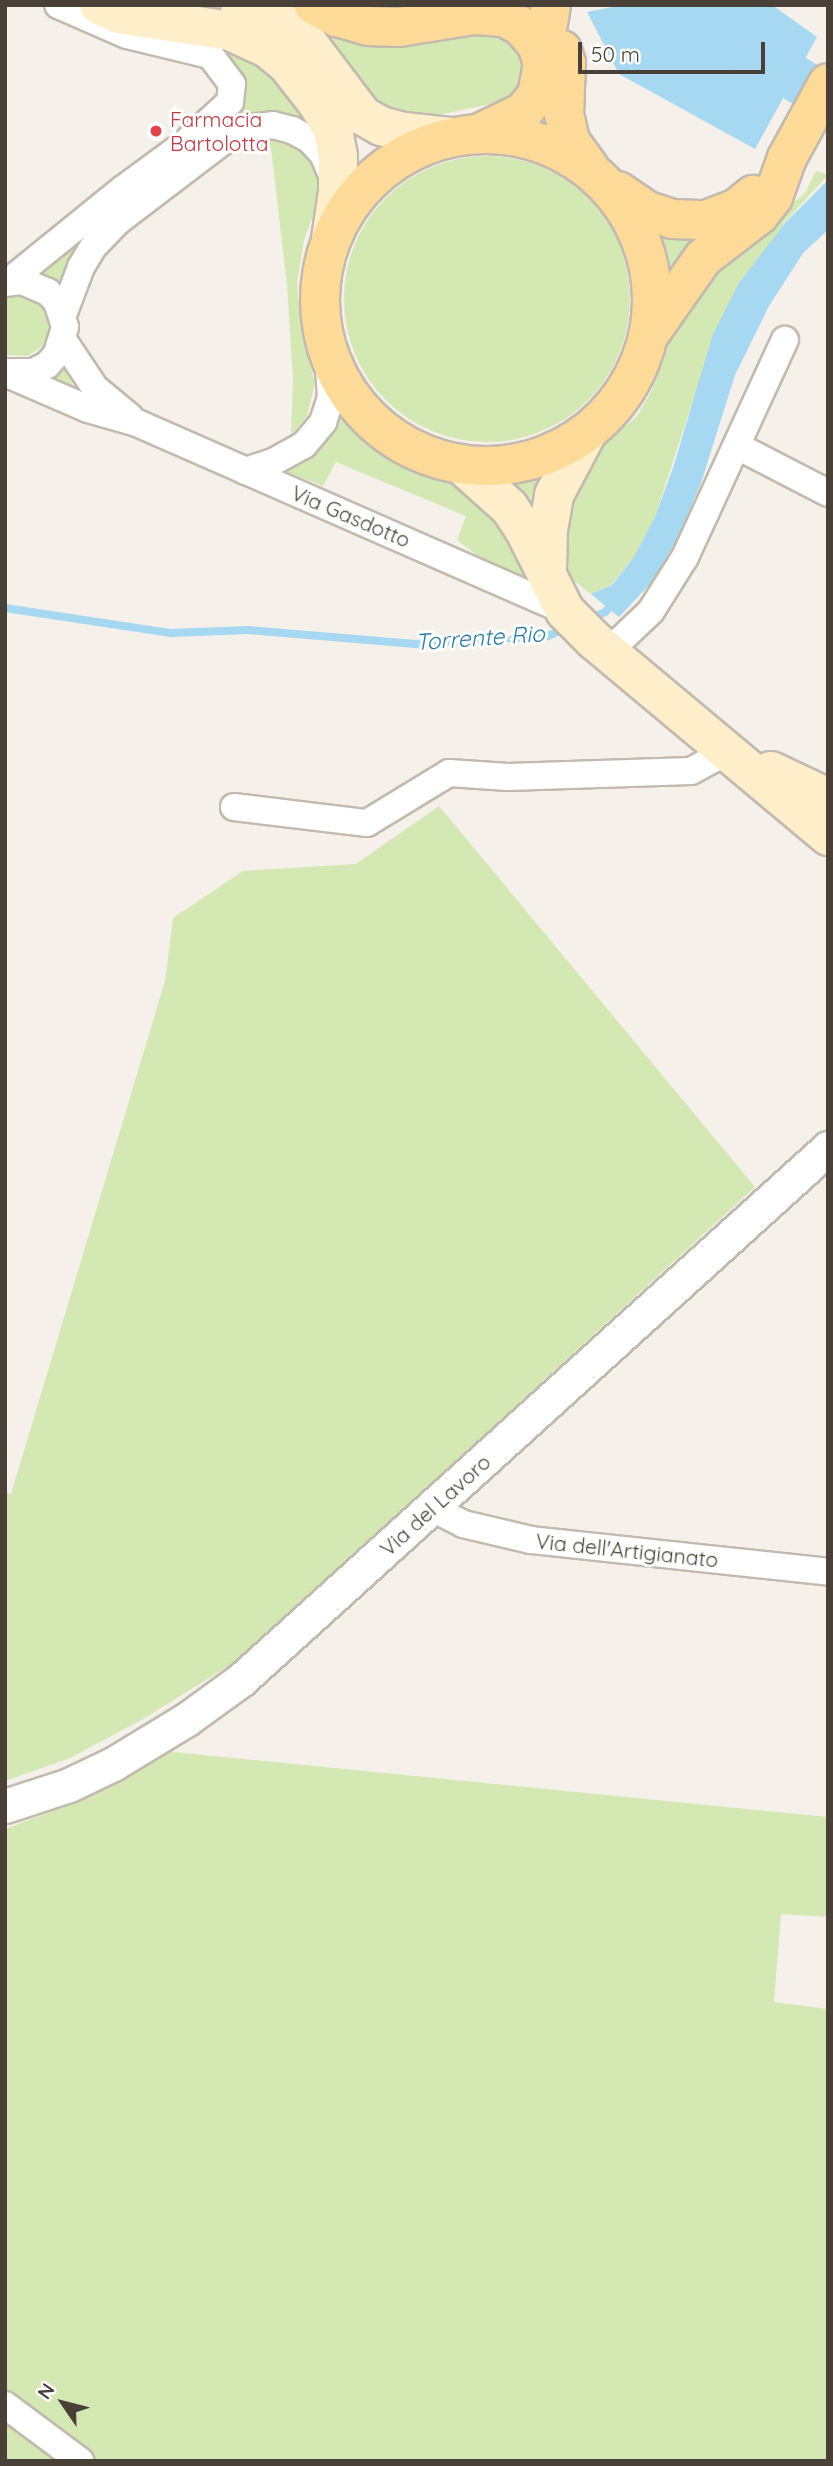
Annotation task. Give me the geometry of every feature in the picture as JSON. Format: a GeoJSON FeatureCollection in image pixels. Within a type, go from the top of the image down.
{"type":"FeatureCollection","features":[{"type":"Feature","properties":{"kind":"main road"},"geometry":{"type":"LineString","coordinates":[[99,5],[118,14],[230,31],[267,48],[287,64],[318,104],[333,130],[338,156],[338,192],[320,296],[322,330],[328,353],[343,386],[365,415],[394,439],[426,456],[463,465],[506,466],[549,455],[587,433],[616,405],[637,372],[650,334],[653,280],[638,228],[570,141],[564,114],[566,63],[559,41],[544,11]]}},
{"type":"Feature","properties":{"kind":"main road"},"geometry":{"type":"LineString","coordinates":[[240,5],[281,21],[307,42],[363,116],[381,126],[404,132],[509,134],[537,140],[564,151],[648,211],[672,219],[706,220],[737,208],[787,158]]}},
{"type":"Feature","properties":{"kind":"main road"},"geometry":{"type":"LineString","coordinates":[[314,5],[337,18],[369,26],[399,27],[474,15],[504,17],[522,27],[537,45],[543,64],[537,95],[523,112],[465,135],[411,150],[377,173],[350,204],[331,239]]}},
{"type":"Feature","properties":{"kind":"main road"},"geometry":{"type":"LineString","coordinates":[[650,334],[703,258],[759,215],[773,197],[787,158],[828,83]]}},
{"type":"Feature","properties":{"kind":"main road"},"geometry":{"type":"LineString","coordinates":[[547,576],[548,530],[554,495],[587,433]]}},
{"type":"Feature","properties":{"kind":"main road"},"geometry":{"type":"LineString","coordinates":[[463,465],[509,507],[525,531],[565,611],[602,647],[828,836]]}},
{"type":"Feature","properties":{"kind":"main road"},"geometry":{"type":"LineString","coordinates":[[728,751],[828,798]]}},
{"type":"Feature","properties":{"kind":"street"},"geometry":{"type":"LineString","coordinates":[[7,283],[123,189],[183,145],[230,102],[232,84],[210,55],[127,35],[58,5]]}},
{"type":"Feature","properties":{"kind":"street"},"geometry":{"type":"LineString","coordinates":[[5,372],[33,372],[47,365],[63,327],[81,267],[93,247],[117,222],[222,142],[250,128],[273,125],[309,139],[323,154],[338,192]]}},
{"type":"Feature","properties":{"kind":"street","name":"Via Gasdotto"},"geometry":{"type":"LineString","coordinates":[[7,283],[22,281],[42,288],[57,302],[63,327],[94,388],[137,423]]}},
{"type":"Feature","properties":{"kind":"street"},"geometry":{"type":"LineString","coordinates":[[602,647],[651,611],[685,557],[785,340]]}},
{"type":"Feature","properties":{"kind":"street"},"geometry":{"type":"LineString","coordinates":[[245,471],[273,462],[304,445],[323,422],[331,398],[328,353]]}},
{"type":"Feature","properties":{"kind":"street","name":"Via Gasdotto"},"geometry":{"type":"LineString","coordinates":[[5,372],[88,409],[137,423],[565,611]]}},
{"type":"Feature","properties":{"kind":"street"},"geometry":{"type":"LineString","coordinates":[[737,446],[828,493]]}},
{"type":"Feature","properties":{"kind":"street"},"geometry":{"type":"LineString","coordinates":[[234,807],[367,822],[449,773],[508,778],[691,771],[728,751]]}},
{"type":"Feature","properties":{"kind":"street","name":"Via del Lavoro"},"geometry":{"type":"LineString","coordinates":[[5,1806],[69,1785],[102,1769],[187,1719],[243,1679],[828,1148]]}},
{"type":"Feature","properties":{"kind":"street","name":"Via dell'Artigianato"},"geometry":{"type":"LineString","coordinates":[[432,1508],[463,1524],[531,1540],[828,1572]]}},
{"type":"Feature","properties":{"kind":"street"},"geometry":{"type":"LineString","coordinates":[[5,2404],[80,2461]]}},
{"type":"Feature","properties":{"kind":"green space"},"geometry":{"type":"Polygon","coordinates":[[[268,5],[299,5],[506,29],[527,56],[528,72],[515,99],[419,119],[395,115],[360,94],[268,5]]]}},
{"type":"Feature","properties":{"kind":"green space"},"geometry":{"type":"Polygon","coordinates":[[[220,36],[281,72],[324,145],[256,114],[217,128],[240,83],[235,65],[217,48],[220,36]]]}},
{"type":"Feature","properties":{"kind":"green space"},"geometry":{"type":"Polygon","coordinates":[[[280,134],[300,144],[311,158],[319,174],[321,194],[304,240],[297,284],[302,335],[315,383],[307,416],[291,435],[293,379],[287,285],[271,148],[247,146],[261,136],[280,134]]]}},
{"type":"Feature","properties":{"kind":"green space"},"geometry":{"type":"Polygon","coordinates":[[[487,156],[515,159],[542,167],[578,188],[598,208],[624,257],[630,299],[627,327],[619,354],[598,390],[578,410],[529,436],[487,442],[459,439],[432,431],[396,410],[376,390],[350,341],[344,299],[347,271],[355,244],[376,208],[396,188],[445,162],[487,156]]]}},
{"type":"Feature","properties":{"kind":"green space"},"geometry":{"type":"Polygon","coordinates":[[[816,171],[828,175],[784,223],[692,403],[655,517],[634,557],[611,585],[591,594],[570,578],[557,531],[600,449],[637,416],[652,390],[682,307],[705,277],[805,193],[816,171]]]}},
{"type":"Feature","properties":{"kind":"green space"},"geometry":{"type":"Polygon","coordinates":[[[658,230],[712,230],[670,273],[658,230]]]}},
{"type":"Feature","properties":{"kind":"green space"},"geometry":{"type":"Polygon","coordinates":[[[87,231],[57,292],[28,277],[87,231]]]}},
{"type":"Feature","properties":{"kind":"green space"},"geometry":{"type":"Polygon","coordinates":[[[14,292],[43,302],[51,321],[46,343],[28,356],[5,355],[5,295],[14,292]]]}},
{"type":"Feature","properties":{"kind":"green space"},"geometry":{"type":"Polygon","coordinates":[[[62,366],[74,387],[97,405],[40,381],[62,366]]]}},
{"type":"Feature","properties":{"kind":"green space"},"geometry":{"type":"Polygon","coordinates":[[[339,411],[387,456],[468,488],[495,511],[516,548],[525,582],[486,562],[457,540],[466,516],[336,462],[323,486],[280,469],[339,411]]]}},
{"type":"Feature","properties":{"kind":"green space"},"geometry":{"type":"Polygon","coordinates":[[[544,473],[533,530],[505,485],[544,473]]]}},
{"type":"Feature","properties":{"kind":"green space"},"geometry":{"type":"Polygon","coordinates":[[[439,806],[755,1187],[238,1660],[145,1718],[70,1758],[5,1781],[5,1493],[11,1494],[165,981],[173,918],[243,871],[356,864],[439,806]]]}},
{"type":"Feature","properties":{"kind":"green space"},"geometry":{"type":"Polygon","coordinates":[[[163,1751],[828,1817],[828,1917],[781,1914],[774,2002],[828,2009],[828,2461],[5,2461],[5,1829],[89,1797],[142,1768],[163,1751]]]}},
{"type":"Feature","properties":{"kind":"water"},"geometry":{"type":"Polygon","coordinates":[[[623,5],[772,5],[817,37],[755,149],[619,74],[587,12],[623,5]]]}},
{"type":"Feature","properties":{"kind":"water","name":"Torrente Rio"},"geometry":{"type":"Polygon","coordinates":[[[828,180],[828,230],[803,253],[769,306],[735,375],[701,483],[676,541],[651,583],[619,617],[591,594],[612,585],[634,557],[655,517],[673,468],[713,334],[739,283],[785,223],[828,180]]]}},
{"type":"Feature","properties":{"kind":"waterway"},"geometry":{"type":"LineString","coordinates":[[672,5],[828,98]]}},
{"type":"Feature","properties":{"kind":"waterway","name":"Torrente Rio"},"geometry":{"type":"LineString","coordinates":[[587,620],[605,612],[616,600]]}},
{"type":"Feature","properties":{"kind":"waterway","name":"Torrente Rio"},"geometry":{"type":"LineString","coordinates":[[5,608],[171,633],[248,630],[415,644],[548,636],[568,627]]}},
{"type":"Feature","properties":{"kind":"place","name":"Farmacia Bartolotta"},"geometry":{"type":"Point","coordinates":[156,131]}}]}
